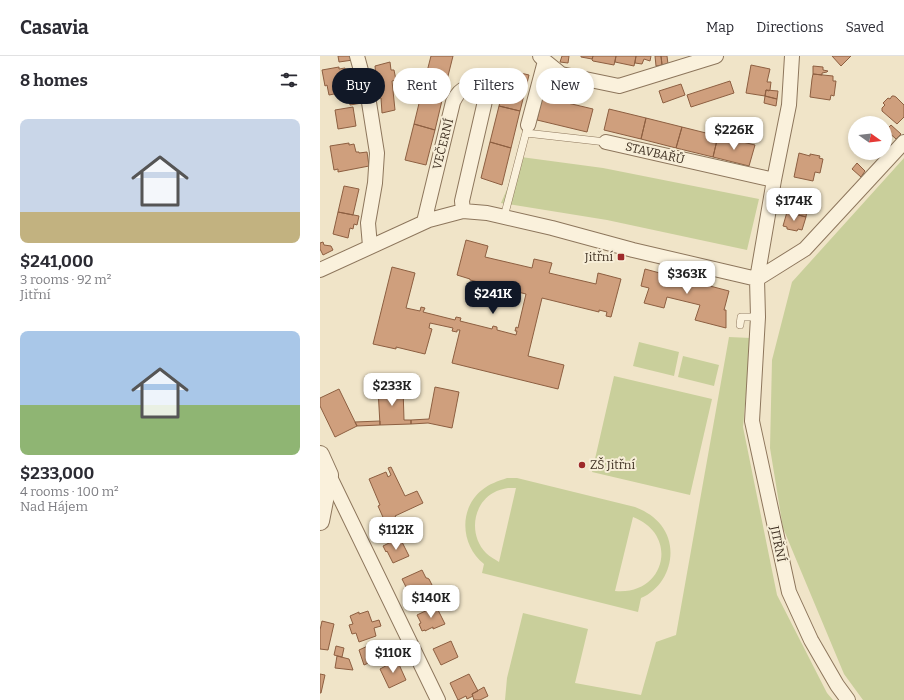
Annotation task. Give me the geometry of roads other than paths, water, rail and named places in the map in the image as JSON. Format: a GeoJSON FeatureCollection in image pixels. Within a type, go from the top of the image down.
{"type":"FeatureCollection","features":[{"type":"Feature","properties":{"kind":"street"},"geometry":{"type":"LineString","coordinates":[[357,56],[368,96],[377,153],[375,183],[368,223],[370,246]]}},
{"type":"Feature","properties":{"kind":"street"},"geometry":{"type":"LineString","coordinates":[[527,129],[542,59],[561,74],[619,86],[716,56]]}},
{"type":"Feature","properties":{"kind":"street","name":"JITŘNÍ"},"geometry":{"type":"LineString","coordinates":[[792,56],[789,105],[757,279],[758,317],[752,421],[789,592],[811,640],[837,685],[848,700]]}},
{"type":"Feature","properties":{"kind":"street","name":"VEČERNÍ"},"geometry":{"type":"LineString","coordinates":[[424,222],[453,102],[458,93],[464,89],[472,89],[481,93],[485,101],[462,201],[463,211]]}},
{"type":"Feature","properties":{"kind":"street","name":"STAVBAŘŮ"},"geometry":{"type":"LineString","coordinates":[[606,142],[774,180]]}},
{"type":"Feature","properties":{"kind":"street"},"geometry":{"type":"LineString","coordinates":[[320,270],[424,222],[463,211],[487,213],[552,228],[633,250],[757,279],[804,249],[904,142]]}},
{"type":"Feature","properties":{"kind":"street"},"geometry":{"type":"LineString","coordinates":[[320,455],[438,700]]}},
{"type":"Feature","properties":{"kind":"street"},"geometry":{"type":"LineString","coordinates":[[320,521],[329,475]]}},
{"type":"Feature","properties":{"kind":"lane"},"geometry":{"type":"LineString","coordinates":[[504,217],[527,129],[606,142]]}},
{"type":"Feature","properties":{"kind":"lane"},"geometry":{"type":"LineString","coordinates":[[740,326],[741,317],[758,317]]}},
{"type":"Feature","properties":{"kind":"place","name":"Jitřní"},"geometry":{"type":"Point","coordinates":[621,257]}},
{"type":"Feature","properties":{"kind":"place","name":"ZŠ Jitřní"},"geometry":{"type":"Point","coordinates":[582,465]}}]}
